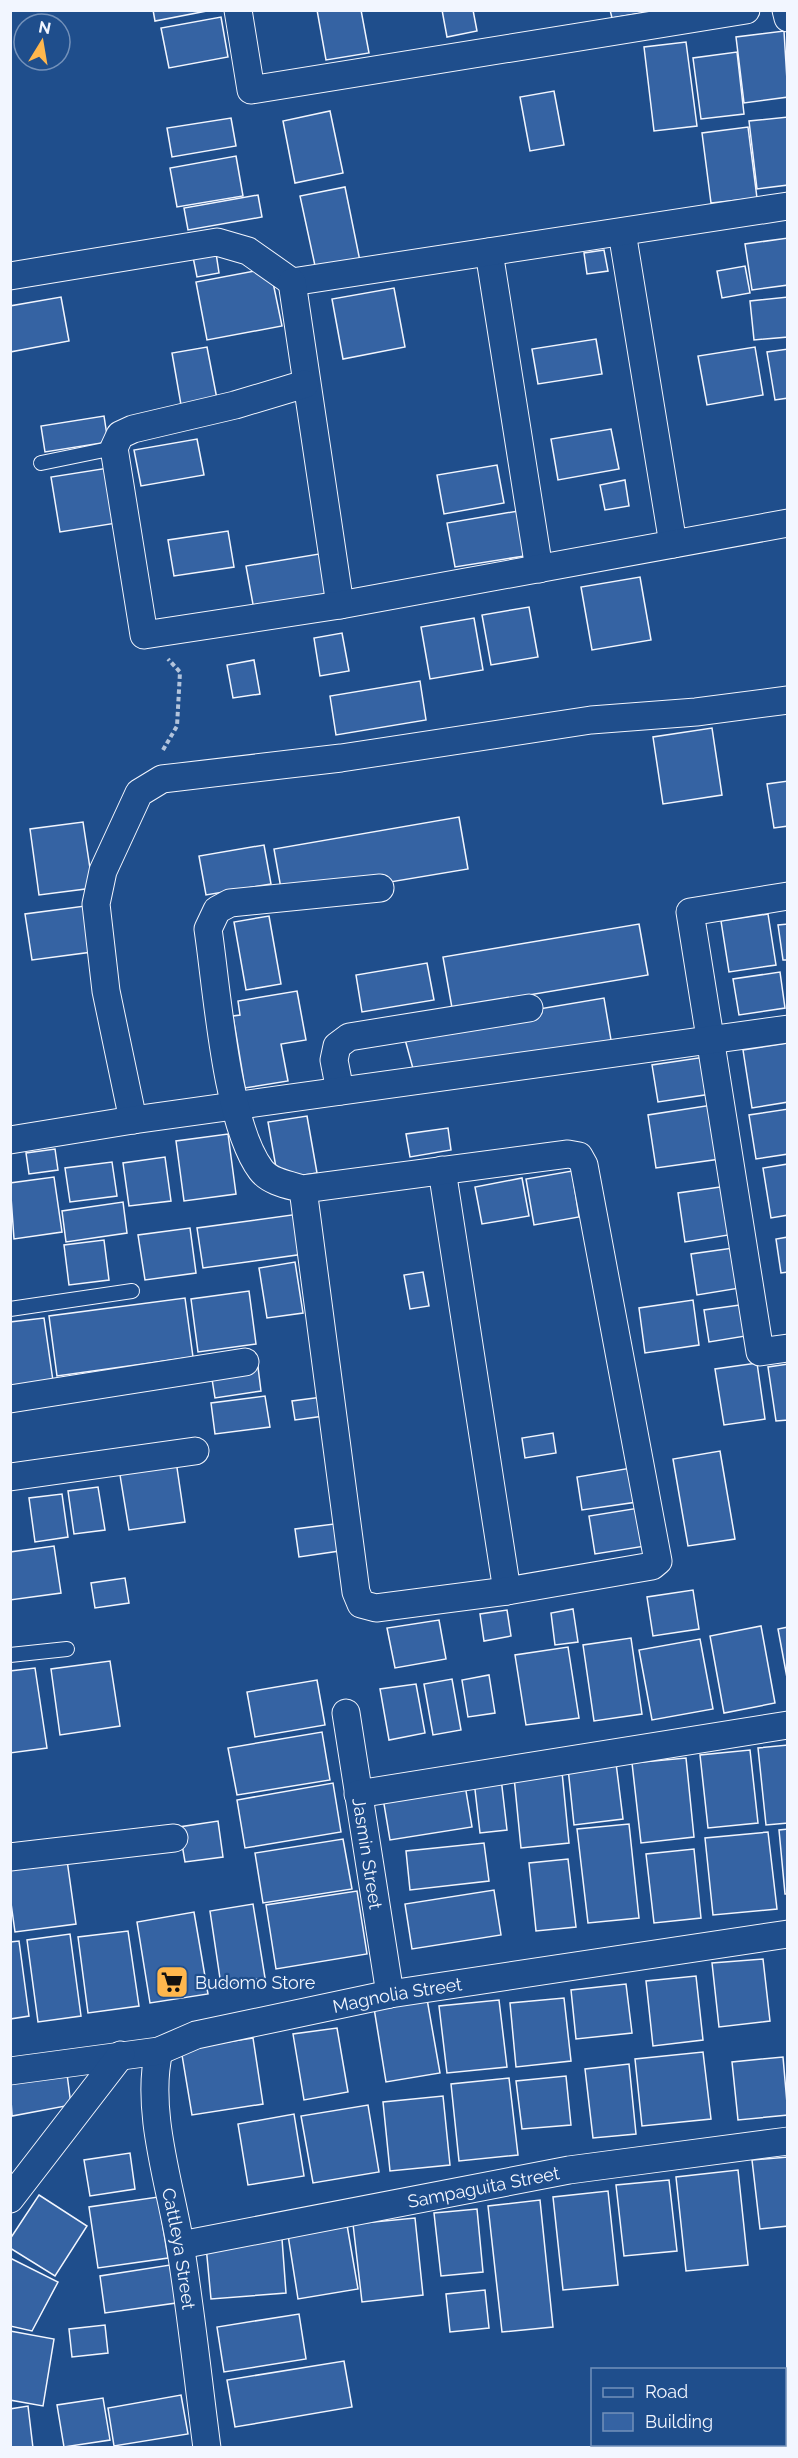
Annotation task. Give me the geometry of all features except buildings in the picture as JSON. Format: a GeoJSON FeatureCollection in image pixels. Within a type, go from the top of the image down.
{"type":"FeatureCollection","features":[{"type":"Feature","properties":{"kind":"street"},"geometry":{"type":"LineString","coordinates":[[238,10],[251,90],[746,10]]}},
{"type":"Feature","properties":{"kind":"street"},"geometry":{"type":"LineString","coordinates":[[786,10],[788,18]]}},
{"type":"Feature","properties":{"kind":"street"},"geometry":{"type":"LineString","coordinates":[[10,276],[217,242],[248,251],[292,282],[788,206]]}},
{"type":"Feature","properties":{"kind":"street"},"geometry":{"type":"LineString","coordinates":[[622,232],[674,544]]}},
{"type":"Feature","properties":{"kind":"street"},"geometry":{"type":"LineString","coordinates":[[489,252],[539,568]]}},
{"type":"Feature","properties":{"kind":"street"},"geometry":{"type":"LineString","coordinates":[[292,282],[305,384],[340,605]]}},
{"type":"Feature","properties":{"kind":"street"},"geometry":{"type":"LineString","coordinates":[[305,384],[235,405],[133,429],[120,435],[114,448],[144,635],[340,605],[788,523]]}},
{"type":"Feature","properties":{"kind":"street"},"geometry":{"type":"LineString","coordinates":[[133,1120],[106,991],[96,904],[103,871],[139,793],[162,779],[341,758],[591,720],[696,712],[788,700]]}},
{"type":"Feature","properties":{"kind":"street"},"geometry":{"type":"LineString","coordinates":[[303,1189],[356,1592],[361,1604],[376,1608],[507,1591],[652,1566],[658,1562],[584,1165],[579,1156],[568,1154],[303,1189],[274,1180],[262,1172],[254,1159],[234,1106],[208,929],[218,910],[230,903],[380,888]]}},
{"type":"Feature","properties":{"kind":"street"},"geometry":{"type":"LineString","coordinates":[[788,896],[690,912],[760,1352],[788,1348]]}},
{"type":"Feature","properties":{"kind":"street"},"geometry":{"type":"LineString","coordinates":[[340,1091],[334,1060],[337,1046],[349,1037],[529,1008]]}},
{"type":"Feature","properties":{"kind":"street"},"geometry":{"type":"LineString","coordinates":[[10,1140],[133,1120],[788,1029]]}},
{"type":"Feature","properties":{"kind":"street"},"geometry":{"type":"LineString","coordinates":[[442,1170],[507,1591]]}},
{"type":"Feature","properties":{"kind":"street"},"geometry":{"type":"LineString","coordinates":[[10,1399],[245,1362]]}},
{"type":"Feature","properties":{"kind":"street"},"geometry":{"type":"LineString","coordinates":[[10,1477],[195,1450]]}},
{"type":"Feature","properties":{"kind":"street","name":"Jasmin Street"},"geometry":{"type":"LineString","coordinates":[[346,1713],[390,1994]]}},
{"type":"Feature","properties":{"kind":"street"},"geometry":{"type":"LineString","coordinates":[[358,1794],[788,1725]]}},
{"type":"Feature","properties":{"kind":"street"},"geometry":{"type":"LineString","coordinates":[[10,1857],[174,1839]]}},
{"type":"Feature","properties":{"kind":"street","name":"Magnolia Street"},"geometry":{"type":"LineString","coordinates":[[10,2071],[159,2051],[196,2036],[390,1994],[788,1934]]}},
{"type":"Feature","properties":{"kind":"street","name":"Cattleya Street"},"geometry":{"type":"LineString","coordinates":[[159,2051],[155,2071],[156,2107],[181,2246],[207,2448]]}},
{"type":"Feature","properties":{"kind":"street"},"geometry":{"type":"LineString","coordinates":[[10,2199],[121,2055]]}},
{"type":"Feature","properties":{"kind":"street","name":"Sampaguita Street"},"geometry":{"type":"LineString","coordinates":[[181,2246],[569,2170],[788,2141]]}},
{"type":"Feature","properties":{"kind":"lane"},"geometry":{"type":"LineString","coordinates":[[41,464],[114,448]]}},
{"type":"Feature","properties":{"kind":"lane"},"geometry":{"type":"LineString","coordinates":[[10,1309],[132,1291]]}},
{"type":"Feature","properties":{"kind":"lane"},"geometry":{"type":"LineString","coordinates":[[10,1655],[67,1649]]}},
{"type":"Feature","properties":{"kind":"path"},"geometry":{"type":"LineString","coordinates":[[144,635],[180,672],[177,726],[161,755]]}},
{"type":"Feature","properties":{"kind":"place","name":"Budomo Store"},"geometry":{"type":"Point","coordinates":[172,1982]}}]}
